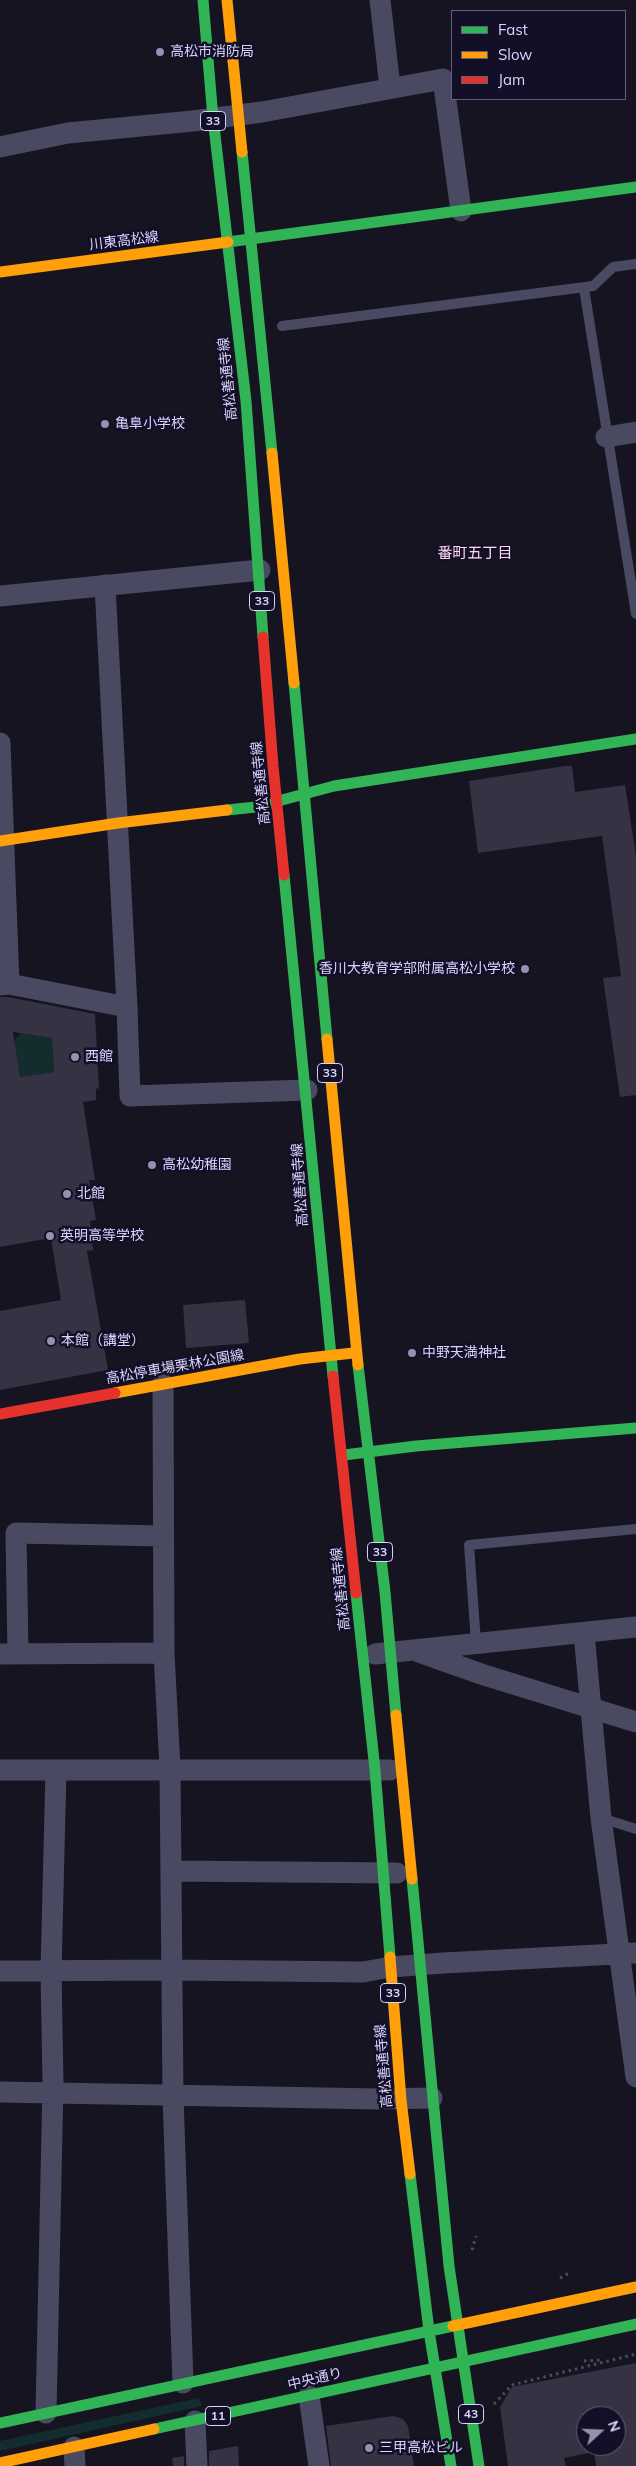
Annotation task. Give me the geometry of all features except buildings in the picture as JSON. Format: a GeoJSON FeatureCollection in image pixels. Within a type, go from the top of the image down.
{"type":"FeatureCollection","features":[{"type":"Feature","properties":{"kind":"main road","name":"高松善通寺線"},"geometry":{"type":"LineString","coordinates":[[203,0],[213,118],[246,401],[277,801],[307,1090],[330,1354],[375,1770],[401,2100],[429,2330],[436,2367]]}},
{"type":"Feature","properties":{"kind":"main road","name":"33"},"geometry":{"type":"LineString","coordinates":[[227,0],[305,793],[356,1353],[370,1452],[432,2098],[457,2324],[464,2361]]}},
{"type":"Feature","properties":{"kind":"main road","name":"川東高松線"},"geometry":{"type":"LineString","coordinates":[[0,272],[251,240],[636,187]]}},
{"type":"Feature","properties":{"kind":"main road"},"geometry":{"type":"LineString","coordinates":[[3,840],[118,823],[256,807],[344,784],[636,739]]}},
{"type":"Feature","properties":{"kind":"main road","name":"高松停車場栗林公園線"},"geometry":{"type":"LineString","coordinates":[[0,1414],[330,1354],[356,1353]]}},
{"type":"Feature","properties":{"kind":"main road"},"geometry":{"type":"LineString","coordinates":[[342,1455],[636,1428]]}},
{"type":"Feature","properties":{"kind":"main road","name":"中央通り"},"geometry":{"type":"LineString","coordinates":[[0,2423],[636,2287]]}},
{"type":"Feature","properties":{"kind":"main road","name":"中央通り"},"geometry":{"type":"LineString","coordinates":[[0,2463],[74,2457],[194,2421],[636,2324]]}},
{"type":"Feature","properties":{"kind":"main road","name":"43"},"geometry":{"type":"LineString","coordinates":[[464,2361],[479,2466]]}},
{"type":"Feature","properties":{"kind":"main road","name":"43"},"geometry":{"type":"LineString","coordinates":[[436,2367],[451,2466]]}},
{"type":"Feature","properties":{"kind":"street"},"geometry":{"type":"LineString","coordinates":[[380,0],[390,87]]}},
{"type":"Feature","properties":{"kind":"street"},"geometry":{"type":"LineString","coordinates":[[0,147],[68,133],[238,115],[443,79],[461,211]]}},
{"type":"Feature","properties":{"kind":"street"},"geometry":{"type":"LineString","coordinates":[[606,437],[636,432]]}},
{"type":"Feature","properties":{"kind":"street"},"geometry":{"type":"LineString","coordinates":[[0,596],[260,570]]}},
{"type":"Feature","properties":{"kind":"street"},"geometry":{"type":"LineString","coordinates":[[105,585],[130,1096],[307,1090]]}},
{"type":"Feature","properties":{"kind":"street"},"geometry":{"type":"LineString","coordinates":[[0,743],[5,985],[127,1007]]}},
{"type":"Feature","properties":{"kind":"street"},"geometry":{"type":"LineString","coordinates":[[163,1384],[162,1536],[164,1653],[170,1768],[173,2097],[183,2383]]}},
{"type":"Feature","properties":{"kind":"street"},"geometry":{"type":"LineString","coordinates":[[162,1536],[16,1533],[9,1654],[164,1653]]}},
{"type":"Feature","properties":{"kind":"street"},"geometry":{"type":"LineString","coordinates":[[363,1655],[636,1627]]}},
{"type":"Feature","properties":{"kind":"street"},"geometry":{"type":"LineString","coordinates":[[584,1633],[601,1818],[628,1954],[636,2077]]}},
{"type":"Feature","properties":{"kind":"street"},"geometry":{"type":"LineString","coordinates":[[416,1651],[481,1674],[636,1722]]}},
{"type":"Feature","properties":{"kind":"street"},"geometry":{"type":"LineString","coordinates":[[0,1770],[170,1768],[401,1770]]}},
{"type":"Feature","properties":{"kind":"street"},"geometry":{"type":"LineString","coordinates":[[46,2414],[56,1770]]}},
{"type":"Feature","properties":{"kind":"street"},"geometry":{"type":"LineString","coordinates":[[172,1871],[410,1873]]}},
{"type":"Feature","properties":{"kind":"street"},"geometry":{"type":"LineString","coordinates":[[0,1971],[363,1972],[391,1967],[628,1954]]}},
{"type":"Feature","properties":{"kind":"street"},"geometry":{"type":"LineString","coordinates":[[0,2092],[173,2097],[401,2100],[432,2098]]}},
{"type":"Feature","properties":{"kind":"street"},"geometry":{"type":"LineString","coordinates":[[308,2396],[319,2466]]}},
{"type":"Feature","properties":{"kind":"street"},"geometry":{"type":"LineString","coordinates":[[194,2421],[196,2466]]}},
{"type":"Feature","properties":{"kind":"lane"},"geometry":{"type":"LineString","coordinates":[[282,326],[584,288],[593,286],[613,266],[636,264]]}},
{"type":"Feature","properties":{"kind":"lane"},"geometry":{"type":"LineString","coordinates":[[584,288],[606,437],[636,614]]}},
{"type":"Feature","properties":{"kind":"lane"},"geometry":{"type":"LineString","coordinates":[[476,1642],[469,1545],[636,1530]]}},
{"type":"Feature","properties":{"kind":"lane"},"geometry":{"type":"LineString","coordinates":[[601,1818],[636,1829]]}},
{"type":"Feature","properties":{"kind":"path"},"geometry":{"type":"LineString","coordinates":[[470,2255],[476,2236]]}},
{"type":"Feature","properties":{"kind":"path"},"geometry":{"type":"LineString","coordinates":[[495,2412],[494,2402],[512,2385],[636,2354]]}},
{"type":"Feature","properties":{"kind":"path"},"geometry":{"type":"LineString","coordinates":[[584,2361],[606,2360]]}},
{"type":"Feature","properties":{"kind":"green space"},"geometry":{"type":"Polygon","coordinates":[[[21,1033],[52,1038],[54,1072],[20,1077],[14,1041],[21,1033]]]}},
{"type":"Feature","properties":{"kind":"green space"},"geometry":{"type":"Polygon","coordinates":[[[199,2398],[202,2406],[0,2451],[0,2441],[199,2398]]]}},
{"type":"Feature","properties":{"kind":"traffic: fast"},"geometry":{"type":"LineString","coordinates":[[203,0],[213,118],[246,401],[263,637]]}},
{"type":"Feature","properties":{"kind":"traffic: fast"},"geometry":{"type":"LineString","coordinates":[[242,152],[272,453]]}},
{"type":"Feature","properties":{"kind":"traffic: fast"},"geometry":{"type":"LineString","coordinates":[[228,242],[636,187]]}},
{"type":"Feature","properties":{"kind":"traffic: fast"},"geometry":{"type":"LineString","coordinates":[[294,683],[327,1039]]}},
{"type":"Feature","properties":{"kind":"traffic: fast"},"geometry":{"type":"LineString","coordinates":[[227,810],[256,807],[334,786],[636,739]]}},
{"type":"Feature","properties":{"kind":"traffic: fast"},"geometry":{"type":"LineString","coordinates":[[284,875],[333,1376]]}},
{"type":"Feature","properties":{"kind":"traffic: fast"},"geometry":{"type":"LineString","coordinates":[[358,1365],[385,1592],[396,1715]]}},
{"type":"Feature","properties":{"kind":"traffic: fast"},"geometry":{"type":"LineString","coordinates":[[344,1455],[416,1446],[636,1428]]}},
{"type":"Feature","properties":{"kind":"traffic: fast"},"geometry":{"type":"LineString","coordinates":[[356,1593],[375,1770],[390,1957]]}},
{"type":"Feature","properties":{"kind":"traffic: fast"},"geometry":{"type":"LineString","coordinates":[[412,1879],[449,2266],[479,2466]]}},
{"type":"Feature","properties":{"kind":"traffic: fast"},"geometry":{"type":"LineString","coordinates":[[410,2174],[429,2331],[451,2466]]}},
{"type":"Feature","properties":{"kind":"traffic: fast"},"geometry":{"type":"LineString","coordinates":[[154,2429],[636,2324]]}},
{"type":"Feature","properties":{"kind":"traffic: fast"},"geometry":{"type":"LineString","coordinates":[[0,2423],[453,2326]]}},
{"type":"Feature","properties":{"kind":"traffic: slow"},"geometry":{"type":"LineString","coordinates":[[227,0],[242,152]]}},
{"type":"Feature","properties":{"kind":"traffic: slow"},"geometry":{"type":"LineString","coordinates":[[0,272],[228,242]]}},
{"type":"Feature","properties":{"kind":"traffic: slow"},"geometry":{"type":"LineString","coordinates":[[272,453],[294,683]]}},
{"type":"Feature","properties":{"kind":"traffic: slow"},"geometry":{"type":"LineString","coordinates":[[0,841],[118,823],[227,810]]}},
{"type":"Feature","properties":{"kind":"traffic: slow"},"geometry":{"type":"LineString","coordinates":[[327,1039],[358,1365]]}},
{"type":"Feature","properties":{"kind":"traffic: slow"},"geometry":{"type":"LineString","coordinates":[[115,1393],[300,1359],[353,1353]]}},
{"type":"Feature","properties":{"kind":"traffic: slow"},"geometry":{"type":"LineString","coordinates":[[396,1715],[412,1879]]}},
{"type":"Feature","properties":{"kind":"traffic: slow"},"geometry":{"type":"LineString","coordinates":[[390,1957],[401,2100],[410,2174]]}},
{"type":"Feature","properties":{"kind":"traffic: slow"},"geometry":{"type":"LineString","coordinates":[[453,2326],[636,2287]]}},
{"type":"Feature","properties":{"kind":"traffic: slow"},"geometry":{"type":"LineString","coordinates":[[0,2463],[154,2429]]}},
{"type":"Feature","properties":{"kind":"traffic: jam"},"geometry":{"type":"LineString","coordinates":[[263,637],[284,875]]}},
{"type":"Feature","properties":{"kind":"traffic: jam"},"geometry":{"type":"LineString","coordinates":[[333,1376],[356,1593]]}},
{"type":"Feature","properties":{"kind":"traffic: jam"},"geometry":{"type":"LineString","coordinates":[[0,1414],[115,1393]]}},
{"type":"Feature","properties":{"kind":"place","name":"高松市消防局"},"geometry":{"type":"Point","coordinates":[160,52]}},
{"type":"Feature","properties":{"kind":"place","name":"亀阜小学校"},"geometry":{"type":"Point","coordinates":[105,424]}},
{"type":"Feature","properties":{"kind":"place","name":"香川大教育学部附属高松小学校"},"geometry":{"type":"Point","coordinates":[525,969]}},
{"type":"Feature","properties":{"kind":"place","name":"西館"},"geometry":{"type":"Point","coordinates":[75,1057]}},
{"type":"Feature","properties":{"kind":"place","name":"高松幼稚園"},"geometry":{"type":"Point","coordinates":[152,1165]}},
{"type":"Feature","properties":{"kind":"place","name":"北館"},"geometry":{"type":"Point","coordinates":[67,1194]}},
{"type":"Feature","properties":{"kind":"place","name":"英明高等学校"},"geometry":{"type":"Point","coordinates":[50,1236]}},
{"type":"Feature","properties":{"kind":"place","name":"本館（講堂）"},"geometry":{"type":"Point","coordinates":[51,1341]}},
{"type":"Feature","properties":{"kind":"place","name":"中野天満神社"},"geometry":{"type":"Point","coordinates":[412,1353]}},
{"type":"Feature","properties":{"kind":"place","name":"三甲高松ビル"},"geometry":{"type":"Point","coordinates":[369,2448]}},
{"type":"Feature","properties":{"kind":"district","name":"番町五丁目"},"geometry":{"type":"Point","coordinates":[475,553]}}]}
